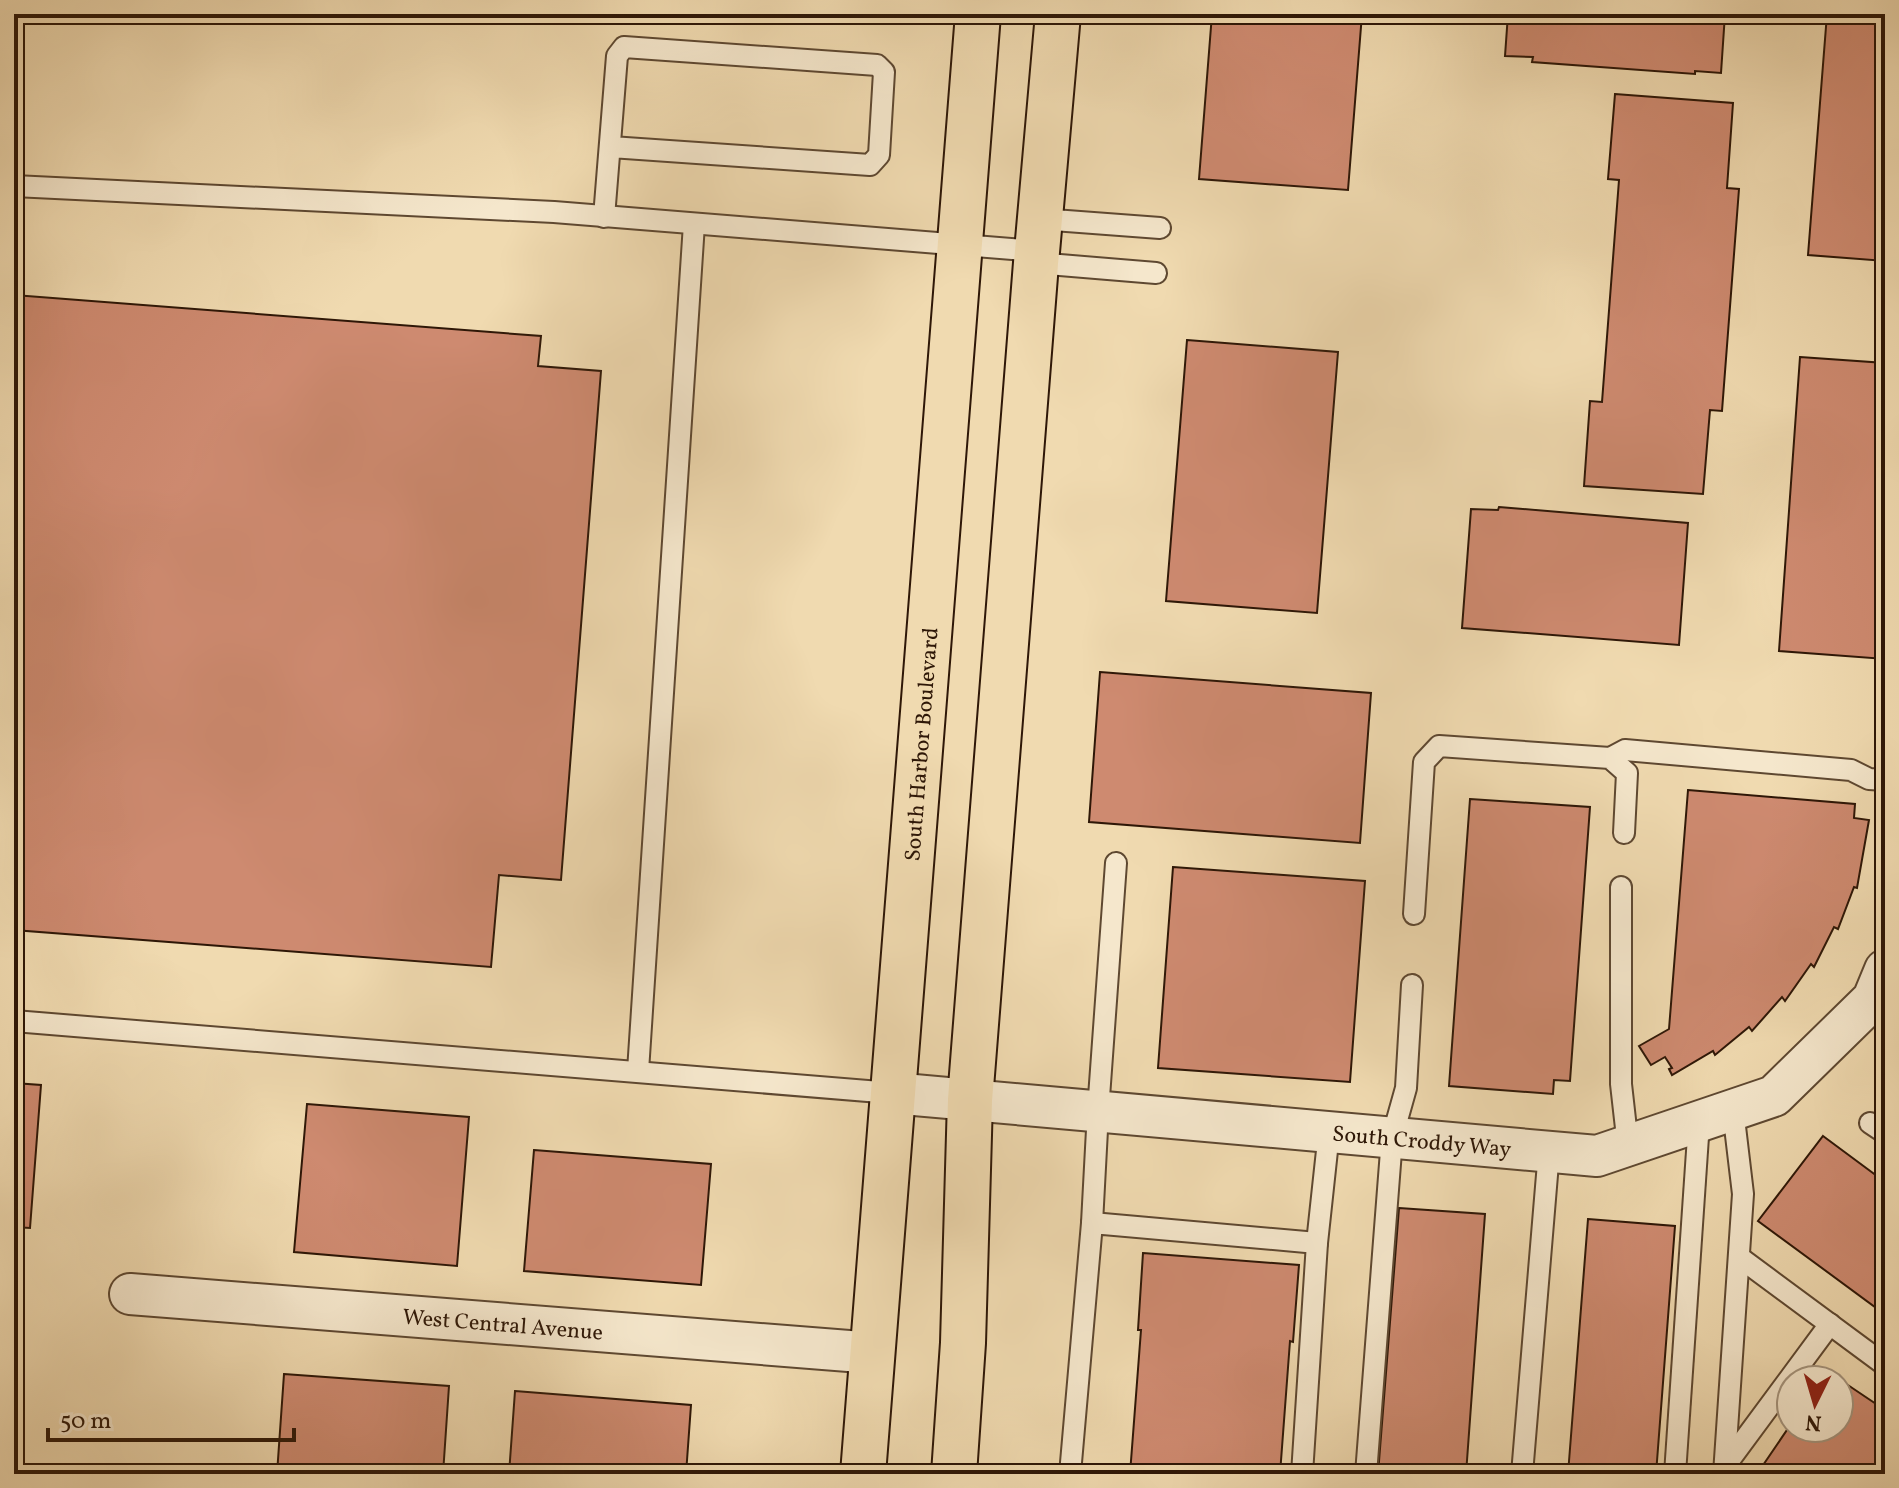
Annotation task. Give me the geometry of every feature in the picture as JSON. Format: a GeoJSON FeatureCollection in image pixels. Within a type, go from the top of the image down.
{"type":"FeatureCollection","features":[{"type":"Feature","properties":{"kind":"main road","name":"South Harbor Boulevard"},"geometry":{"type":"LineString","coordinates":[[863,1474],[978,14]]}},
{"type":"Feature","properties":{"kind":"main road"},"geometry":{"type":"LineString","coordinates":[[954,1474],[963,1343],[970,1100],[1058,14]]}},
{"type":"Feature","properties":{"kind":"street","name":"South Croddy Way"},"geometry":{"type":"LineString","coordinates":[[892,1093],[1597,1156],[1774,1096],[1881,993]]}},
{"type":"Feature","properties":{"kind":"street","name":"West Central Avenue"},"geometry":{"type":"LineString","coordinates":[[130,1294],[874,1353]]}},
{"type":"Feature","properties":{"kind":"lane"},"geometry":{"type":"LineString","coordinates":[[604,217],[617,56],[624,47],[877,65],[884,72],[879,155],[870,165],[611,147]]}},
{"type":"Feature","properties":{"kind":"lane"},"geometry":{"type":"LineString","coordinates":[[14,186],[604,217],[960,245],[1037,245],[1160,228]]}},
{"type":"Feature","properties":{"kind":"lane"},"geometry":{"type":"LineString","coordinates":[[638,1071],[694,224]]}},
{"type":"Feature","properties":{"kind":"lane"},"geometry":{"type":"LineString","coordinates":[[1037,245],[1156,273]]}},
{"type":"Feature","properties":{"kind":"lane"},"geometry":{"type":"LineString","coordinates":[[1414,914],[1424,762],[1439,746],[1610,758],[1625,750],[1640,751],[1851,770],[1869,779],[1885,780]]}},
{"type":"Feature","properties":{"kind":"lane"},"geometry":{"type":"LineString","coordinates":[[1610,758],[1627,773],[1624,833]]}},
{"type":"Feature","properties":{"kind":"lane"},"geometry":{"type":"LineString","coordinates":[[1070,1474],[1092,1223],[1116,863]]}},
{"type":"Feature","properties":{"kind":"lane"},"geometry":{"type":"LineString","coordinates":[[1621,887],[1621,1084],[1628,1146]]}},
{"type":"Feature","properties":{"kind":"lane"},"geometry":{"type":"LineString","coordinates":[[1366,1474],[1392,1138],[1406,1088],[1412,985]]}},
{"type":"Feature","properties":{"kind":"lane"},"geometry":{"type":"LineString","coordinates":[[14,1021],[892,1093]]}},
{"type":"Feature","properties":{"kind":"lane"},"geometry":{"type":"LineString","coordinates":[[1716,1116],[1743,1194],[1725,1470]]}},
{"type":"Feature","properties":{"kind":"lane"},"geometry":{"type":"LineString","coordinates":[[1675,1474],[1716,1116]]}},
{"type":"Feature","properties":{"kind":"lane"},"geometry":{"type":"LineString","coordinates":[[1302,1474],[1317,1243],[1329,1132]]}},
{"type":"Feature","properties":{"kind":"lane"},"geometry":{"type":"LineString","coordinates":[[1522,1474],[1549,1151]]}},
{"type":"Feature","properties":{"kind":"lane"},"geometry":{"type":"LineString","coordinates":[[1092,1223],[1317,1243]]}},
{"type":"Feature","properties":{"kind":"lane"},"geometry":{"type":"LineString","coordinates":[[1739,1257],[1885,1365]]}},
{"type":"Feature","properties":{"kind":"lane"},"geometry":{"type":"LineString","coordinates":[[1725,1470],[1830,1324]]}},
{"type":"Feature","properties":{"kind":"building"},"geometry":{"type":"Polygon","coordinates":[[[1212,14],[1362,14],[1348,190],[1199,179],[1212,14]]]}},
{"type":"Feature","properties":{"kind":"building"},"geometry":{"type":"Polygon","coordinates":[[[1508,14],[1725,14],[1721,73],[1695,71],[1695,74],[1532,62],[1533,57],[1505,56],[1508,14]]]}},
{"type":"Feature","properties":{"kind":"building"},"geometry":{"type":"Polygon","coordinates":[[[1827,14],[1885,14],[1885,261],[1808,255],[1827,14]]]}},
{"type":"Feature","properties":{"kind":"building"},"geometry":{"type":"Polygon","coordinates":[[[1615,94],[1733,103],[1727,188],[1739,189],[1722,411],[1710,410],[1703,494],[1584,486],[1590,401],[1602,402],[1619,180],[1608,179],[1615,94]]]}},
{"type":"Feature","properties":{"kind":"building"},"geometry":{"type":"Polygon","coordinates":[[[14,295],[541,336],[538,366],[601,371],[561,880],[499,875],[491,967],[14,930],[14,295]]]}},
{"type":"Feature","properties":{"kind":"building"},"geometry":{"type":"Polygon","coordinates":[[[1187,340],[1338,352],[1317,613],[1166,601],[1187,340]]]}},
{"type":"Feature","properties":{"kind":"building"},"geometry":{"type":"Polygon","coordinates":[[[1800,357],[1885,363],[1885,659],[1779,651],[1800,357]]]}},
{"type":"Feature","properties":{"kind":"building"},"geometry":{"type":"Polygon","coordinates":[[[1499,507],[1688,523],[1679,645],[1462,628],[1471,509],[1498,510],[1499,507]]]}},
{"type":"Feature","properties":{"kind":"building"},"geometry":{"type":"Polygon","coordinates":[[[1100,672],[1371,693],[1360,843],[1089,822],[1100,672]]]}},
{"type":"Feature","properties":{"kind":"building"},"geometry":{"type":"Polygon","coordinates":[[[1688,790],[1855,804],[1854,818],[1869,820],[1857,888],[1854,887],[1838,929],[1834,927],[1814,967],[1811,964],[1785,1001],[1782,997],[1752,1031],[1749,1027],[1715,1055],[1713,1051],[1672,1075],[1669,1069],[1672,1068],[1665,1057],[1651,1065],[1639,1046],[1669,1029],[1688,790]]]}},
{"type":"Feature","properties":{"kind":"building"},"geometry":{"type":"Polygon","coordinates":[[[1470,799],[1590,807],[1570,1081],[1554,1080],[1553,1094],[1449,1086],[1470,799]]]}},
{"type":"Feature","properties":{"kind":"building"},"geometry":{"type":"Polygon","coordinates":[[[1173,867],[1365,881],[1350,1082],[1158,1068],[1173,867]]]}},
{"type":"Feature","properties":{"kind":"building"},"geometry":{"type":"Polygon","coordinates":[[[14,1083],[41,1085],[30,1228],[14,1227],[14,1083]]]}},
{"type":"Feature","properties":{"kind":"building"},"geometry":{"type":"Polygon","coordinates":[[[307,1104],[469,1117],[457,1266],[294,1252],[307,1104]]]}},
{"type":"Feature","properties":{"kind":"building"},"geometry":{"type":"Polygon","coordinates":[[[1823,1136],[1885,1182],[1885,1302],[1879,1310],[1758,1221],[1823,1136]]]}},
{"type":"Feature","properties":{"kind":"building"},"geometry":{"type":"Polygon","coordinates":[[[534,1150],[711,1164],[701,1285],[524,1271],[534,1150]]]}},
{"type":"Feature","properties":{"kind":"building"},"geometry":{"type":"Polygon","coordinates":[[[1399,1208],[1485,1214],[1466,1474],[1378,1474],[1399,1208]]]}},
{"type":"Feature","properties":{"kind":"building"},"geometry":{"type":"Polygon","coordinates":[[[1588,1219],[1675,1226],[1656,1474],[1568,1474],[1588,1219]]]}},
{"type":"Feature","properties":{"kind":"building"},"geometry":{"type":"Polygon","coordinates":[[[1143,1253],[1299,1265],[1280,1474],[1130,1474],[1141,1330],[1138,1330],[1143,1253]]]}},
{"type":"Feature","properties":{"kind":"building"},"geometry":{"type":"Polygon","coordinates":[[[14,1358],[20,1358],[14,1436],[14,1358]]]}},
{"type":"Feature","properties":{"kind":"building"},"geometry":{"type":"Polygon","coordinates":[[[284,1374],[449,1386],[443,1474],[277,1474],[284,1374]]]}},
{"type":"Feature","properties":{"kind":"building"},"geometry":{"type":"Polygon","coordinates":[[[1855,1390],[1885,1410],[1885,1474],[1757,1474],[1777,1444],[1855,1444],[1855,1390]]]}},
{"type":"Feature","properties":{"kind":"building"},"geometry":{"type":"Polygon","coordinates":[[[515,1391],[691,1405],[686,1474],[509,1474],[515,1391]]]}}]}
